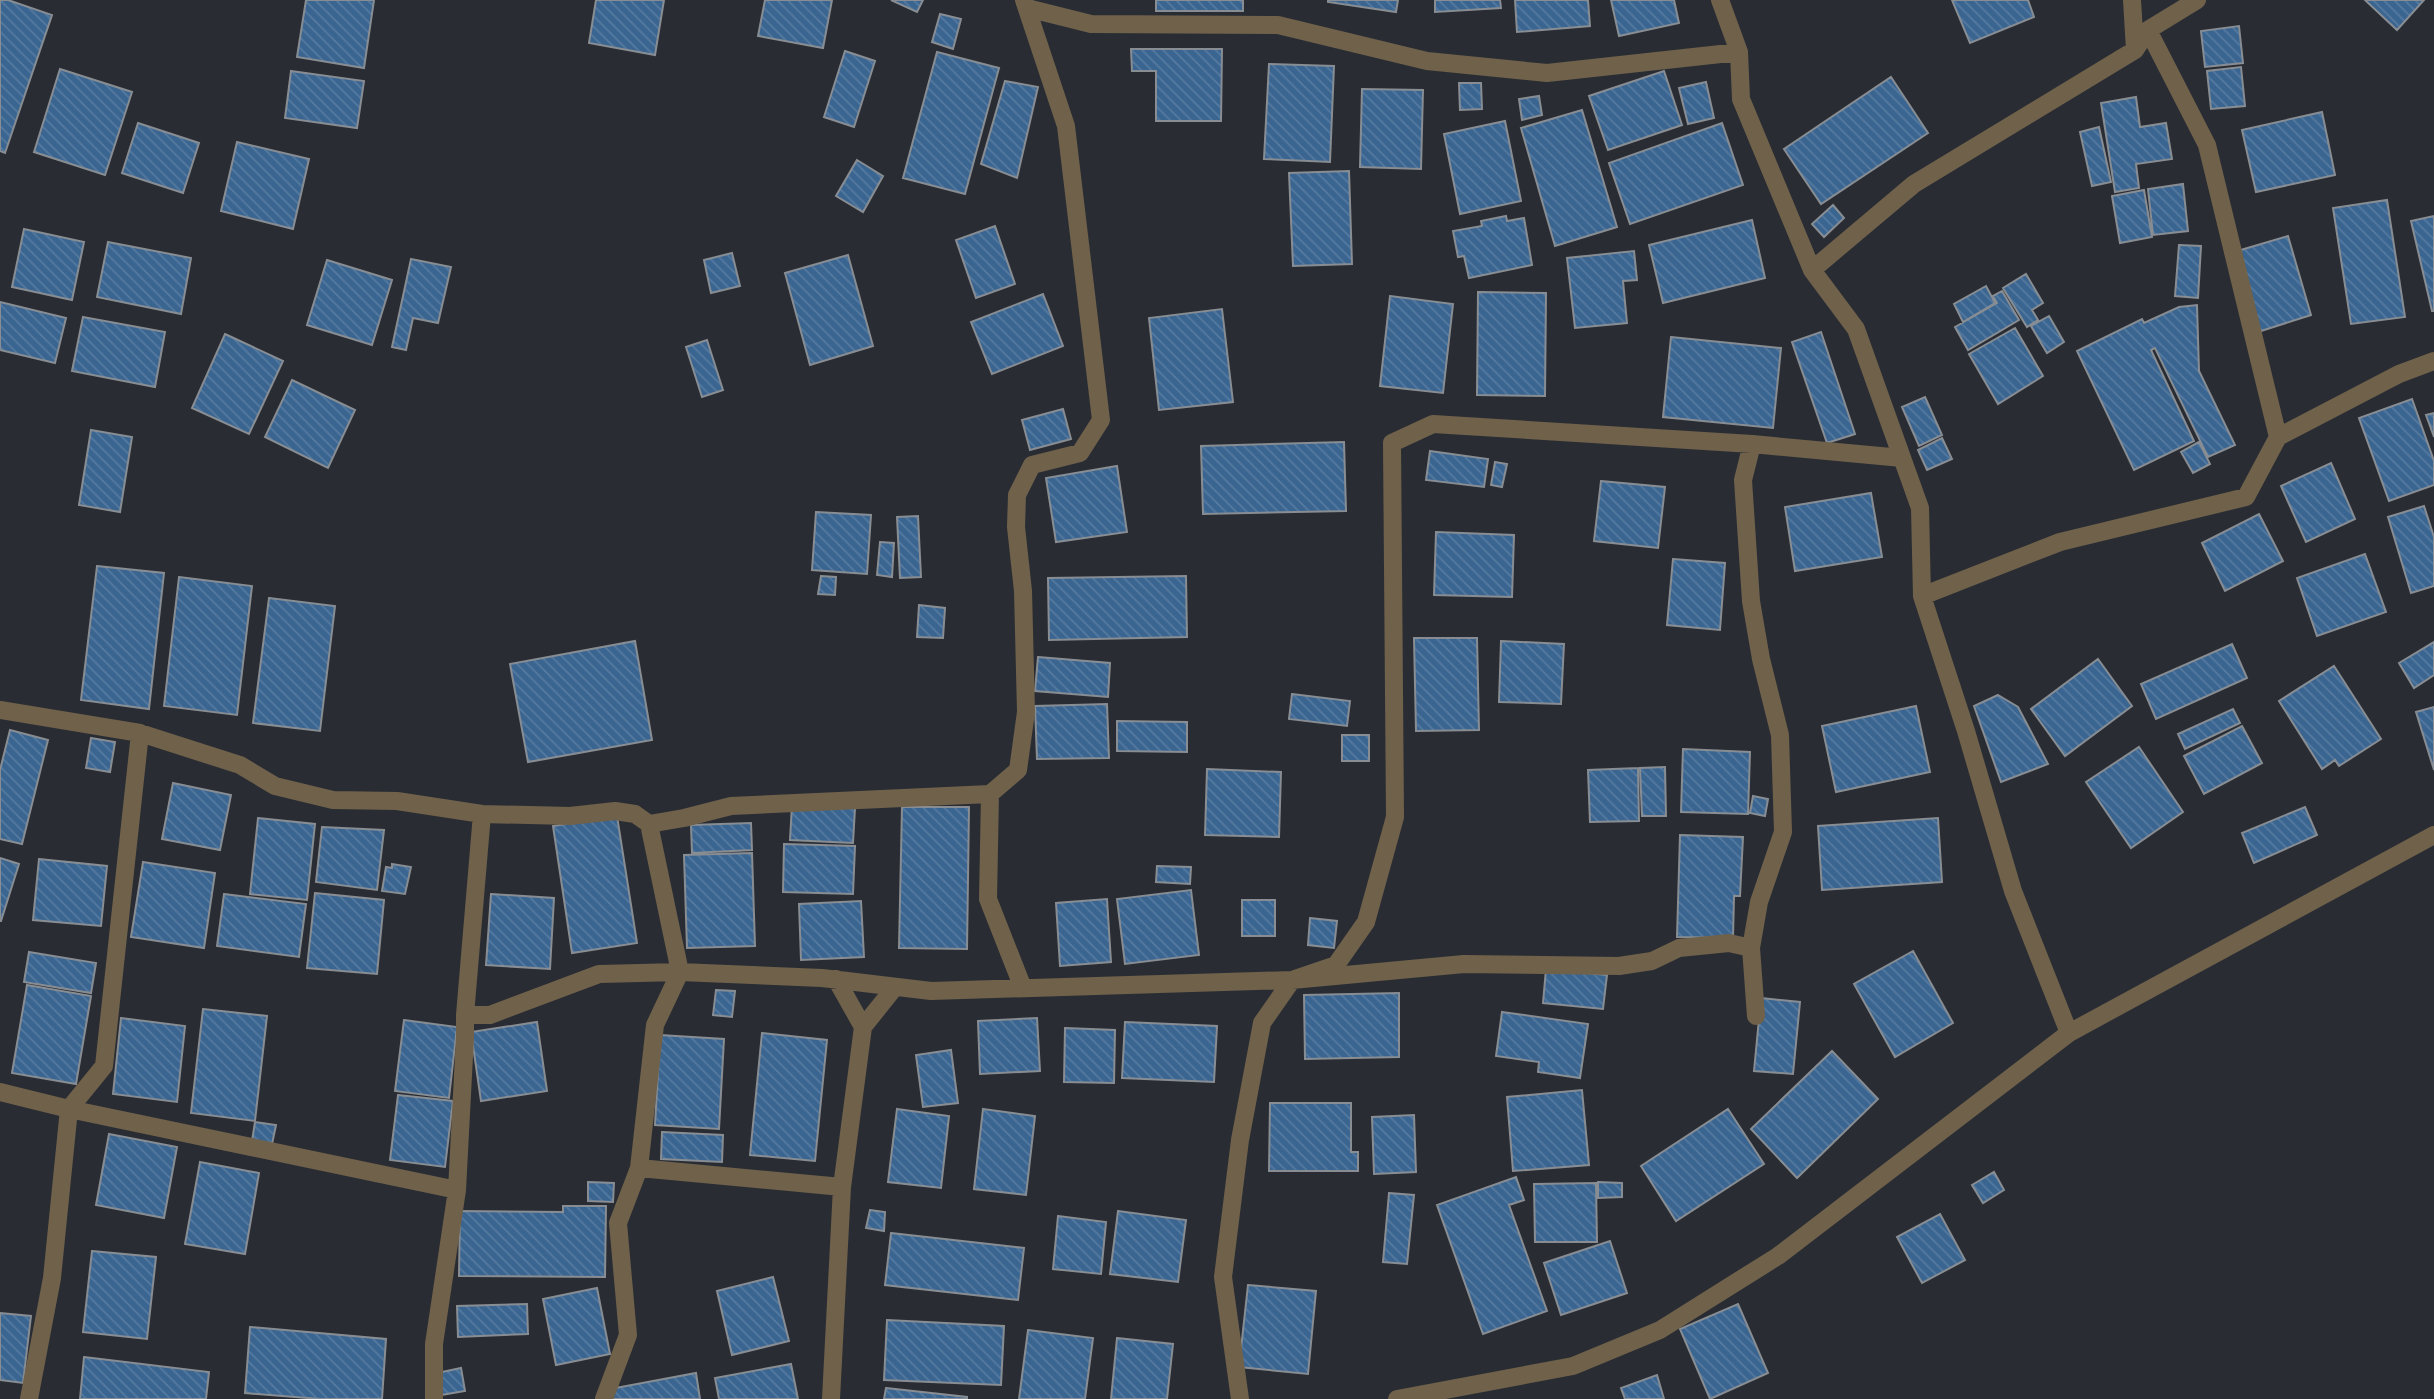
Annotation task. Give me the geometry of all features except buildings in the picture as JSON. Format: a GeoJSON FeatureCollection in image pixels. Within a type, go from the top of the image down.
{"type":"FeatureCollection","features":[{"type":"Feature","properties":{"kind":"street"},"geometry":{"type":"LineString","coordinates":[[1720,0],[1739,52],[1741,99],[1812,270],[1856,329],[1920,508],[1922,596],[1966,731],[2013,891],[2069,1033]]}},
{"type":"Feature","properties":{"kind":"street"},"geometry":{"type":"LineString","coordinates":[[2132,0],[2135,50]]}},
{"type":"Feature","properties":{"kind":"street"},"geometry":{"type":"LineString","coordinates":[[1812,270],[1914,184],[2135,50],[2148,30],[2197,0]]}},
{"type":"Feature","properties":{"kind":"street"},"geometry":{"type":"LineString","coordinates":[[1025,4],[1091,24],[1278,25],[1427,61],[1547,73],[1739,52]]}},
{"type":"Feature","properties":{"kind":"street"},"geometry":{"type":"LineString","coordinates":[[649,824],[731,806],[990,794],[1018,770],[1026,712],[1023,590],[1016,527],[1017,495],[1032,465],[1080,453],[1101,420],[1066,127],[1025,4]]}},
{"type":"Feature","properties":{"kind":"street"},"geometry":{"type":"LineString","coordinates":[[2148,30],[2207,145],[2278,437]]}},
{"type":"Feature","properties":{"kind":"street"},"geometry":{"type":"LineString","coordinates":[[1922,596],[2060,542],[2246,497],[2278,437],[2399,374],[2434,361]]}},
{"type":"Feature","properties":{"kind":"street"},"geometry":{"type":"LineString","coordinates":[[1240,1399],[1223,1277],[1240,1140],[1262,1023],[1292,980],[1336,965],[1366,922],[1395,817],[1392,443],[1433,424],[1752,444],[1902,458]]}},
{"type":"Feature","properties":{"kind":"street"},"geometry":{"type":"LineString","coordinates":[[1752,444],[1743,480],[1751,601],[1761,659],[1780,735],[1783,832],[1759,902],[1751,948],[1756,1016]]}},
{"type":"Feature","properties":{"kind":"street"},"geometry":{"type":"LineString","coordinates":[[0,710],[140,733],[240,765],[275,786],[333,800],[397,801],[482,814],[570,816],[615,811],[635,814],[649,824],[680,972],[654,1025],[639,1168],[618,1223],[628,1335],[604,1399]]}},
{"type":"Feature","properties":{"kind":"street"},"geometry":{"type":"LineString","coordinates":[[29,1399],[52,1278],[69,1110],[104,1066],[140,733]]}},
{"type":"Feature","properties":{"kind":"street"},"geometry":{"type":"LineString","coordinates":[[990,794],[988,899],[1023,988]]}},
{"type":"Feature","properties":{"kind":"street"},"geometry":{"type":"LineString","coordinates":[[434,1399],[434,1344],[457,1190],[465,1015],[482,814]]}},
{"type":"Feature","properties":{"kind":"street"},"geometry":{"type":"LineString","coordinates":[[1397,1399],[1573,1366],[1660,1331],[1778,1256],[2069,1033],[2434,835]]}},
{"type":"Feature","properties":{"kind":"street"},"geometry":{"type":"LineString","coordinates":[[465,1015],[490,1014],[599,974],[680,972],[836,979],[931,991],[1292,980],[1464,964],[1622,965],[1652,961],[1679,948],[1729,943],[1751,948]]}},
{"type":"Feature","properties":{"kind":"street"},"geometry":{"type":"LineString","coordinates":[[836,979],[863,1027]]}},
{"type":"Feature","properties":{"kind":"street"},"geometry":{"type":"LineString","coordinates":[[831,1399],[842,1187],[863,1027],[895,986]]}},
{"type":"Feature","properties":{"kind":"street"},"geometry":{"type":"LineString","coordinates":[[0,1092],[69,1110],[457,1190]]}},
{"type":"Feature","properties":{"kind":"street"},"geometry":{"type":"LineString","coordinates":[[639,1168],[842,1187]]}}]}
